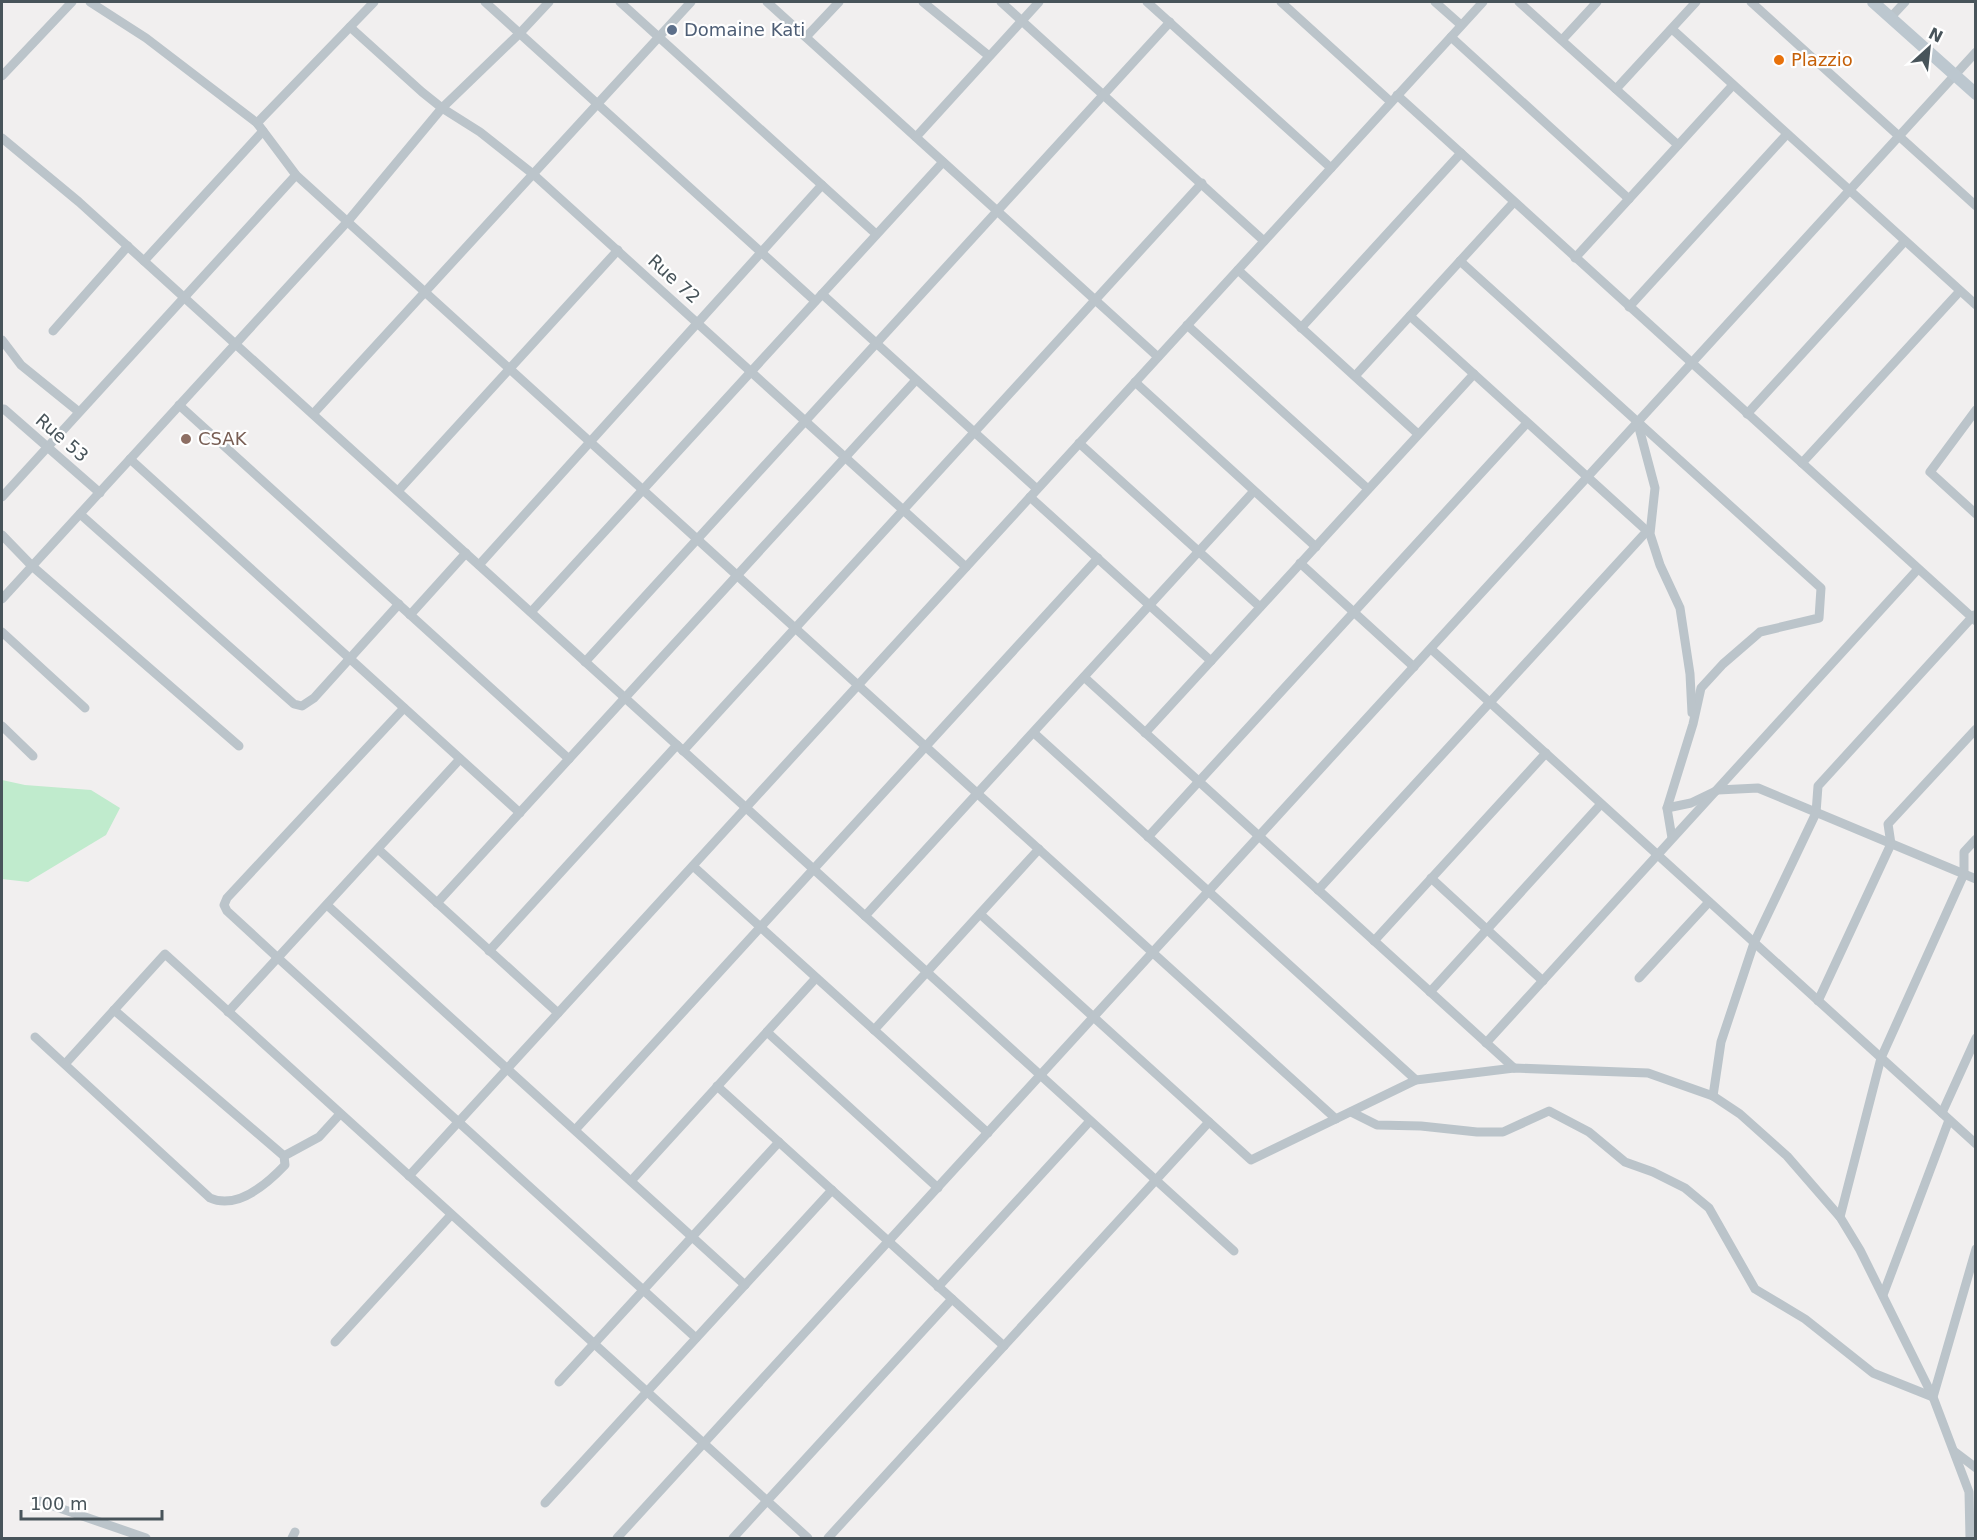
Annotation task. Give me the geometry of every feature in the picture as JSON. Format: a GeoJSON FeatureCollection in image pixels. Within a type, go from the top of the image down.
{"type":"FeatureCollection","features":[{"type":"Feature","properties":{"kind":"main road"},"geometry":{"type":"LineString","coordinates":[[1873,2],[1976,94]]}},
{"type":"Feature","properties":{"kind":"street"},"geometry":{"type":"LineString","coordinates":[[2,76],[72,2]]}},
{"type":"Feature","properties":{"kind":"street"},"geometry":{"type":"LineString","coordinates":[[90,2],[146,38],[260,127],[296,175],[1336,1119]]}},
{"type":"Feature","properties":{"kind":"street"},"geometry":{"type":"LineString","coordinates":[[144,261],[260,127],[374,2]]}},
{"type":"Feature","properties":{"kind":"street"},"geometry":{"type":"LineString","coordinates":[[485,2],[761,253],[876,344],[974,432],[1098,558],[1211,661]]}},
{"type":"Feature","properties":{"kind":"street"},"geometry":{"type":"LineString","coordinates":[[2,599],[348,221],[442,108],[549,2]]}},
{"type":"Feature","properties":{"kind":"street"},"geometry":{"type":"LineString","coordinates":[[620,2],[876,234]]}},
{"type":"Feature","properties":{"kind":"street"},"geometry":{"type":"LineString","coordinates":[[313,414],[691,2]]}},
{"type":"Feature","properties":{"kind":"street"},"geometry":{"type":"LineString","coordinates":[[767,2],[1158,357]]}},
{"type":"Feature","properties":{"kind":"street"},"geometry":{"type":"LineString","coordinates":[[806,37],[839,2]]}},
{"type":"Feature","properties":{"kind":"street"},"geometry":{"type":"LineString","coordinates":[[923,2],[989,56]]}},
{"type":"Feature","properties":{"kind":"street"},"geometry":{"type":"LineString","coordinates":[[1001,2],[1264,240]]}},
{"type":"Feature","properties":{"kind":"street"},"geometry":{"type":"LineString","coordinates":[[916,137],[1039,2]]}},
{"type":"Feature","properties":{"kind":"street"},"geometry":{"type":"LineString","coordinates":[[1147,2],[1331,168]]}},
{"type":"Feature","properties":{"kind":"street"},"geometry":{"type":"LineString","coordinates":[[1281,2],[1461,153],[1918,569],[1974,617],[1818,786],[1816,813],[1754,943],[1721,1042],[1713,1096]]}},
{"type":"Feature","properties":{"kind":"street"},"geometry":{"type":"LineString","coordinates":[[1435,2],[1461,25]]}},
{"type":"Feature","properties":{"kind":"street"},"geometry":{"type":"LineString","coordinates":[[409,1176],[1483,2]]}},
{"type":"Feature","properties":{"kind":"street"},"geometry":{"type":"LineString","coordinates":[[1520,2],[1678,145]]}},
{"type":"Feature","properties":{"kind":"street"},"geometry":{"type":"LineString","coordinates":[[1562,40],[1597,2]]}},
{"type":"Feature","properties":{"kind":"street"},"geometry":{"type":"LineString","coordinates":[[1616,89],[1696,2]]}},
{"type":"Feature","properties":{"kind":"street"},"geometry":{"type":"LineString","coordinates":[[1751,2],[1976,206]]}},
{"type":"Feature","properties":{"kind":"street"},"geometry":{"type":"LineString","coordinates":[[1891,17],[1905,2]]}},
{"type":"Feature","properties":{"kind":"street"},"geometry":{"type":"LineString","coordinates":[[585,662],[1170,22]]}},
{"type":"Feature","properties":{"kind":"street","name":"Rue 72"},"geometry":{"type":"LineString","coordinates":[[350,27],[422,92],[442,108],[480,132],[533,174],[966,567]]}},
{"type":"Feature","properties":{"kind":"street"},"geometry":{"type":"LineString","coordinates":[[1672,29],[1976,305]]}},
{"type":"Feature","properties":{"kind":"street"},"geometry":{"type":"LineString","coordinates":[[1451,37],[1629,199]]}},
{"type":"Feature","properties":{"kind":"street"},"geometry":{"type":"LineString","coordinates":[[617,1539],[1976,52]]}},
{"type":"Feature","properties":{"kind":"street"},"geometry":{"type":"LineString","coordinates":[[1575,258],[1733,85]]}},
{"type":"Feature","properties":{"kind":"street"},"geometry":{"type":"LineString","coordinates":[[1629,307],[1787,134]]}},
{"type":"Feature","properties":{"kind":"street"},"geometry":{"type":"LineString","coordinates":[[2,138],[128,246],[1234,1251]]}},
{"type":"Feature","properties":{"kind":"street"},"geometry":{"type":"LineString","coordinates":[[1301,328],[1461,153]]}},
{"type":"Feature","properties":{"kind":"street"},"geometry":{"type":"LineString","coordinates":[[531,612],[943,162]]}},
{"type":"Feature","properties":{"kind":"street"},"geometry":{"type":"LineString","coordinates":[[2,497],[296,175]]}},
{"type":"Feature","properties":{"kind":"street"},"geometry":{"type":"LineString","coordinates":[[489,951],[795,628],[1202,183]]}},
{"type":"Feature","properties":{"kind":"street"},"geometry":{"type":"LineString","coordinates":[[479,565],[822,185]]}},
{"type":"Feature","properties":{"kind":"street"},"geometry":{"type":"LineString","coordinates":[[1355,376],[1514,202]]}},
{"type":"Feature","properties":{"kind":"street"},"geometry":{"type":"LineString","coordinates":[[1747,414],[1905,241]]}},
{"type":"Feature","properties":{"kind":"street"},"geometry":{"type":"LineString","coordinates":[[53,331],[128,246]]}},
{"type":"Feature","properties":{"kind":"street"},"geometry":{"type":"LineString","coordinates":[[398,491],[618,250]]}},
{"type":"Feature","properties":{"kind":"street"},"geometry":{"type":"LineString","coordinates":[[1460,261],[1821,588],[1820,618],[1760,632],[1723,664],[1701,688],[1693,724],[1667,808],[1672,838]]}},
{"type":"Feature","properties":{"kind":"street"},"geometry":{"type":"LineString","coordinates":[[1238,270],[1418,434]]}},
{"type":"Feature","properties":{"kind":"street"},"geometry":{"type":"LineString","coordinates":[[1802,463],[1960,291]]}},
{"type":"Feature","properties":{"kind":"street"},"geometry":{"type":"LineString","coordinates":[[1318,890],[1647,531],[1410,316]]}},
{"type":"Feature","properties":{"kind":"street"},"geometry":{"type":"LineString","coordinates":[[1187,325],[1368,489]]}},
{"type":"Feature","properties":{"kind":"street"},"geometry":{"type":"LineString","coordinates":[[2,340],[21,365],[79,412]]}},
{"type":"Feature","properties":{"kind":"street"},"geometry":{"type":"LineString","coordinates":[[1145,733],[1474,374]]}},
{"type":"Feature","properties":{"kind":"street"},"geometry":{"type":"LineString","coordinates":[[437,903],[916,380]]}},
{"type":"Feature","properties":{"kind":"street"},"geometry":{"type":"LineString","coordinates":[[1135,382],[1316,547]]}},
{"type":"Feature","properties":{"kind":"street"},"geometry":{"type":"LineString","coordinates":[[179,405],[569,759]]}},
{"type":"Feature","properties":{"kind":"street","name":"Rue 53"},"geometry":{"type":"LineString","coordinates":[[2,410],[4,409],[100,493]]}},
{"type":"Feature","properties":{"kind":"street"},"geometry":{"type":"LineString","coordinates":[[1976,410],[1930,472],[1976,514]]}},
{"type":"Feature","properties":{"kind":"street"},"geometry":{"type":"LineString","coordinates":[[1148,837],[1527,423]]}},
{"type":"Feature","properties":{"kind":"street"},"geometry":{"type":"LineString","coordinates":[[1638,423],[1655,488],[1650,534],[1660,565],[1680,609],[1693,724]]}},
{"type":"Feature","properties":{"kind":"street"},"geometry":{"type":"LineString","coordinates":[[1079,443],[1260,607]]}},
{"type":"Feature","properties":{"kind":"street"},"geometry":{"type":"LineString","coordinates":[[130,459],[520,813]]}},
{"type":"Feature","properties":{"kind":"street"},"geometry":{"type":"LineString","coordinates":[[865,916],[1254,491]]}},
{"type":"Feature","properties":{"kind":"street"},"geometry":{"type":"LineString","coordinates":[[80,514],[294,704],[302,706],[314,698],[399,604]]}},
{"type":"Feature","properties":{"kind":"street"},"geometry":{"type":"LineString","coordinates":[[2,535],[32,566],[238,746]]}},
{"type":"Feature","properties":{"kind":"street"},"geometry":{"type":"LineString","coordinates":[[410,615],[466,553]]}},
{"type":"Feature","properties":{"kind":"street"},"geometry":{"type":"LineString","coordinates":[[575,1130],[1098,558]]}},
{"type":"Feature","properties":{"kind":"street"},"geometry":{"type":"LineString","coordinates":[[1300,563],[1414,667]]}},
{"type":"Feature","properties":{"kind":"street"},"geometry":{"type":"LineString","coordinates":[[1486,1042],[1918,569]]}},
{"type":"Feature","properties":{"kind":"street"},"geometry":{"type":"LineString","coordinates":[[2,632],[85,708]]}},
{"type":"Feature","properties":{"kind":"street"},"geometry":{"type":"LineString","coordinates":[[1431,649],[1976,1144]]}},
{"type":"Feature","properties":{"kind":"street"},"geometry":{"type":"LineString","coordinates":[[1084,677],[1514,1068]]}},
{"type":"Feature","properties":{"kind":"street"},"geometry":{"type":"LineString","coordinates":[[404,708],[227,898],[224,905],[227,911],[278,958],[696,1338]]}},
{"type":"Feature","properties":{"kind":"street"},"geometry":{"type":"LineString","coordinates":[[2,726],[33,756]]}},
{"type":"Feature","properties":{"kind":"street"},"geometry":{"type":"LineString","coordinates":[[1818,1001],[1891,844],[1888,824],[1976,729]]}},
{"type":"Feature","properties":{"kind":"street"},"geometry":{"type":"LineString","coordinates":[[1034,733],[1416,1080]]}},
{"type":"Feature","properties":{"kind":"street"},"geometry":{"type":"LineString","coordinates":[[1374,941],[1546,753]]}},
{"type":"Feature","properties":{"kind":"street"},"geometry":{"type":"LineString","coordinates":[[228,1012],[460,759]]}},
{"type":"Feature","properties":{"kind":"street"},"geometry":{"type":"LineString","coordinates":[[1667,808],[1691,803],[1718,790],[1758,788],[1976,879]]}},
{"type":"Feature","properties":{"kind":"street"},"geometry":{"type":"LineString","coordinates":[[1430,992],[1601,804]]}},
{"type":"Feature","properties":{"kind":"street"},"geometry":{"type":"LineString","coordinates":[[1840,1217],[1881,1058],[1964,874],[1964,852],[1976,839]]}},
{"type":"Feature","properties":{"kind":"street"},"geometry":{"type":"LineString","coordinates":[[378,849],[558,1013]]}},
{"type":"Feature","properties":{"kind":"street"},"geometry":{"type":"LineString","coordinates":[[874,1030],[1039,849]]}},
{"type":"Feature","properties":{"kind":"street"},"geometry":{"type":"LineString","coordinates":[[693,866],[988,1134]]}},
{"type":"Feature","properties":{"kind":"street"},"geometry":{"type":"LineString","coordinates":[[1431,878],[1543,981]]}},
{"type":"Feature","properties":{"kind":"street"},"geometry":{"type":"LineString","coordinates":[[1639,978],[1709,902]]}},
{"type":"Feature","properties":{"kind":"street"},"geometry":{"type":"LineString","coordinates":[[327,904],[745,1285]]}},
{"type":"Feature","properties":{"kind":"street"},"geometry":{"type":"LineString","coordinates":[[980,914],[1251,1160],[1416,1080],[1514,1068],[1648,1073],[1713,1096],[1740,1114],[1786,1156],[1840,1217],[1860,1250],[1933,1397],[1969,1492],[1970,1539]]}},
{"type":"Feature","properties":{"kind":"street"},"geometry":{"type":"LineString","coordinates":[[65,1064],[165,954],[808,1539]]}},
{"type":"Feature","properties":{"kind":"street"},"geometry":{"type":"LineString","coordinates":[[631,1181],[816,978]]}},
{"type":"Feature","properties":{"kind":"street"},"geometry":{"type":"LineString","coordinates":[[35,1037],[210,1198],[219,1202],[239,1200],[273,1178],[285,1165],[284,1156],[114,1010]]}},
{"type":"Feature","properties":{"kind":"street"},"geometry":{"type":"LineString","coordinates":[[767,1032],[938,1188]]}},
{"type":"Feature","properties":{"kind":"street"},"geometry":{"type":"LineString","coordinates":[[1883,1295],[1945,1117],[1976,1038]]}},
{"type":"Feature","properties":{"kind":"street"},"geometry":{"type":"LineString","coordinates":[[717,1086],[1004,1346]]}},
{"type":"Feature","properties":{"kind":"street"},"geometry":{"type":"LineString","coordinates":[[1352,1112],[1377,1125],[1421,1126],[1477,1132],[1503,1131],[1549,1110],[1589,1132],[1625,1162],[1653,1172],[1685,1188],[1710,1208],[1755,1290],[1805,1319],[1873,1373],[1933,1397]]}},
{"type":"Feature","properties":{"kind":"street"},"geometry":{"type":"LineString","coordinates":[[284,1156],[319,1137],[340,1114]]}},
{"type":"Feature","properties":{"kind":"street"},"geometry":{"type":"LineString","coordinates":[[939,1287],[1090,1121]]}},
{"type":"Feature","properties":{"kind":"street"},"geometry":{"type":"LineString","coordinates":[[828,1539],[1209,1122]]}},
{"type":"Feature","properties":{"kind":"street"},"geometry":{"type":"LineString","coordinates":[[559,1382],[779,1142]]}},
{"type":"Feature","properties":{"kind":"street"},"geometry":{"type":"LineString","coordinates":[[545,1503],[832,1190]]}},
{"type":"Feature","properties":{"kind":"street"},"geometry":{"type":"LineString","coordinates":[[335,1342],[452,1215]]}},
{"type":"Feature","properties":{"kind":"street"},"geometry":{"type":"LineString","coordinates":[[1933,1397],[1976,1249]]}},
{"type":"Feature","properties":{"kind":"street"},"geometry":{"type":"LineString","coordinates":[[733,1539],[952,1299]]}},
{"type":"Feature","properties":{"kind":"street"},"geometry":{"type":"LineString","coordinates":[[1953,1450],[1976,1468]]}},
{"type":"Feature","properties":{"kind":"street"},"geometry":{"type":"LineString","coordinates":[[39,1500],[146,1539]]}},
{"type":"Feature","properties":{"kind":"green space"},"geometry":{"type":"Polygon","coordinates":[[[2,780],[25,785],[91,790],[120,808],[106,835],[28,882],[2,879],[2,780]]]}},
{"type":"Feature","properties":{"kind":"place","name":"Domaine Kati"},"geometry":{"type":"Point","coordinates":[672,30]}},
{"type":"Feature","properties":{"kind":"place","name":"Plazzio"},"geometry":{"type":"Point","coordinates":[1779,60]}},
{"type":"Feature","properties":{"kind":"place","name":"CSAK"},"geometry":{"type":"Point","coordinates":[186,439]}}]}
